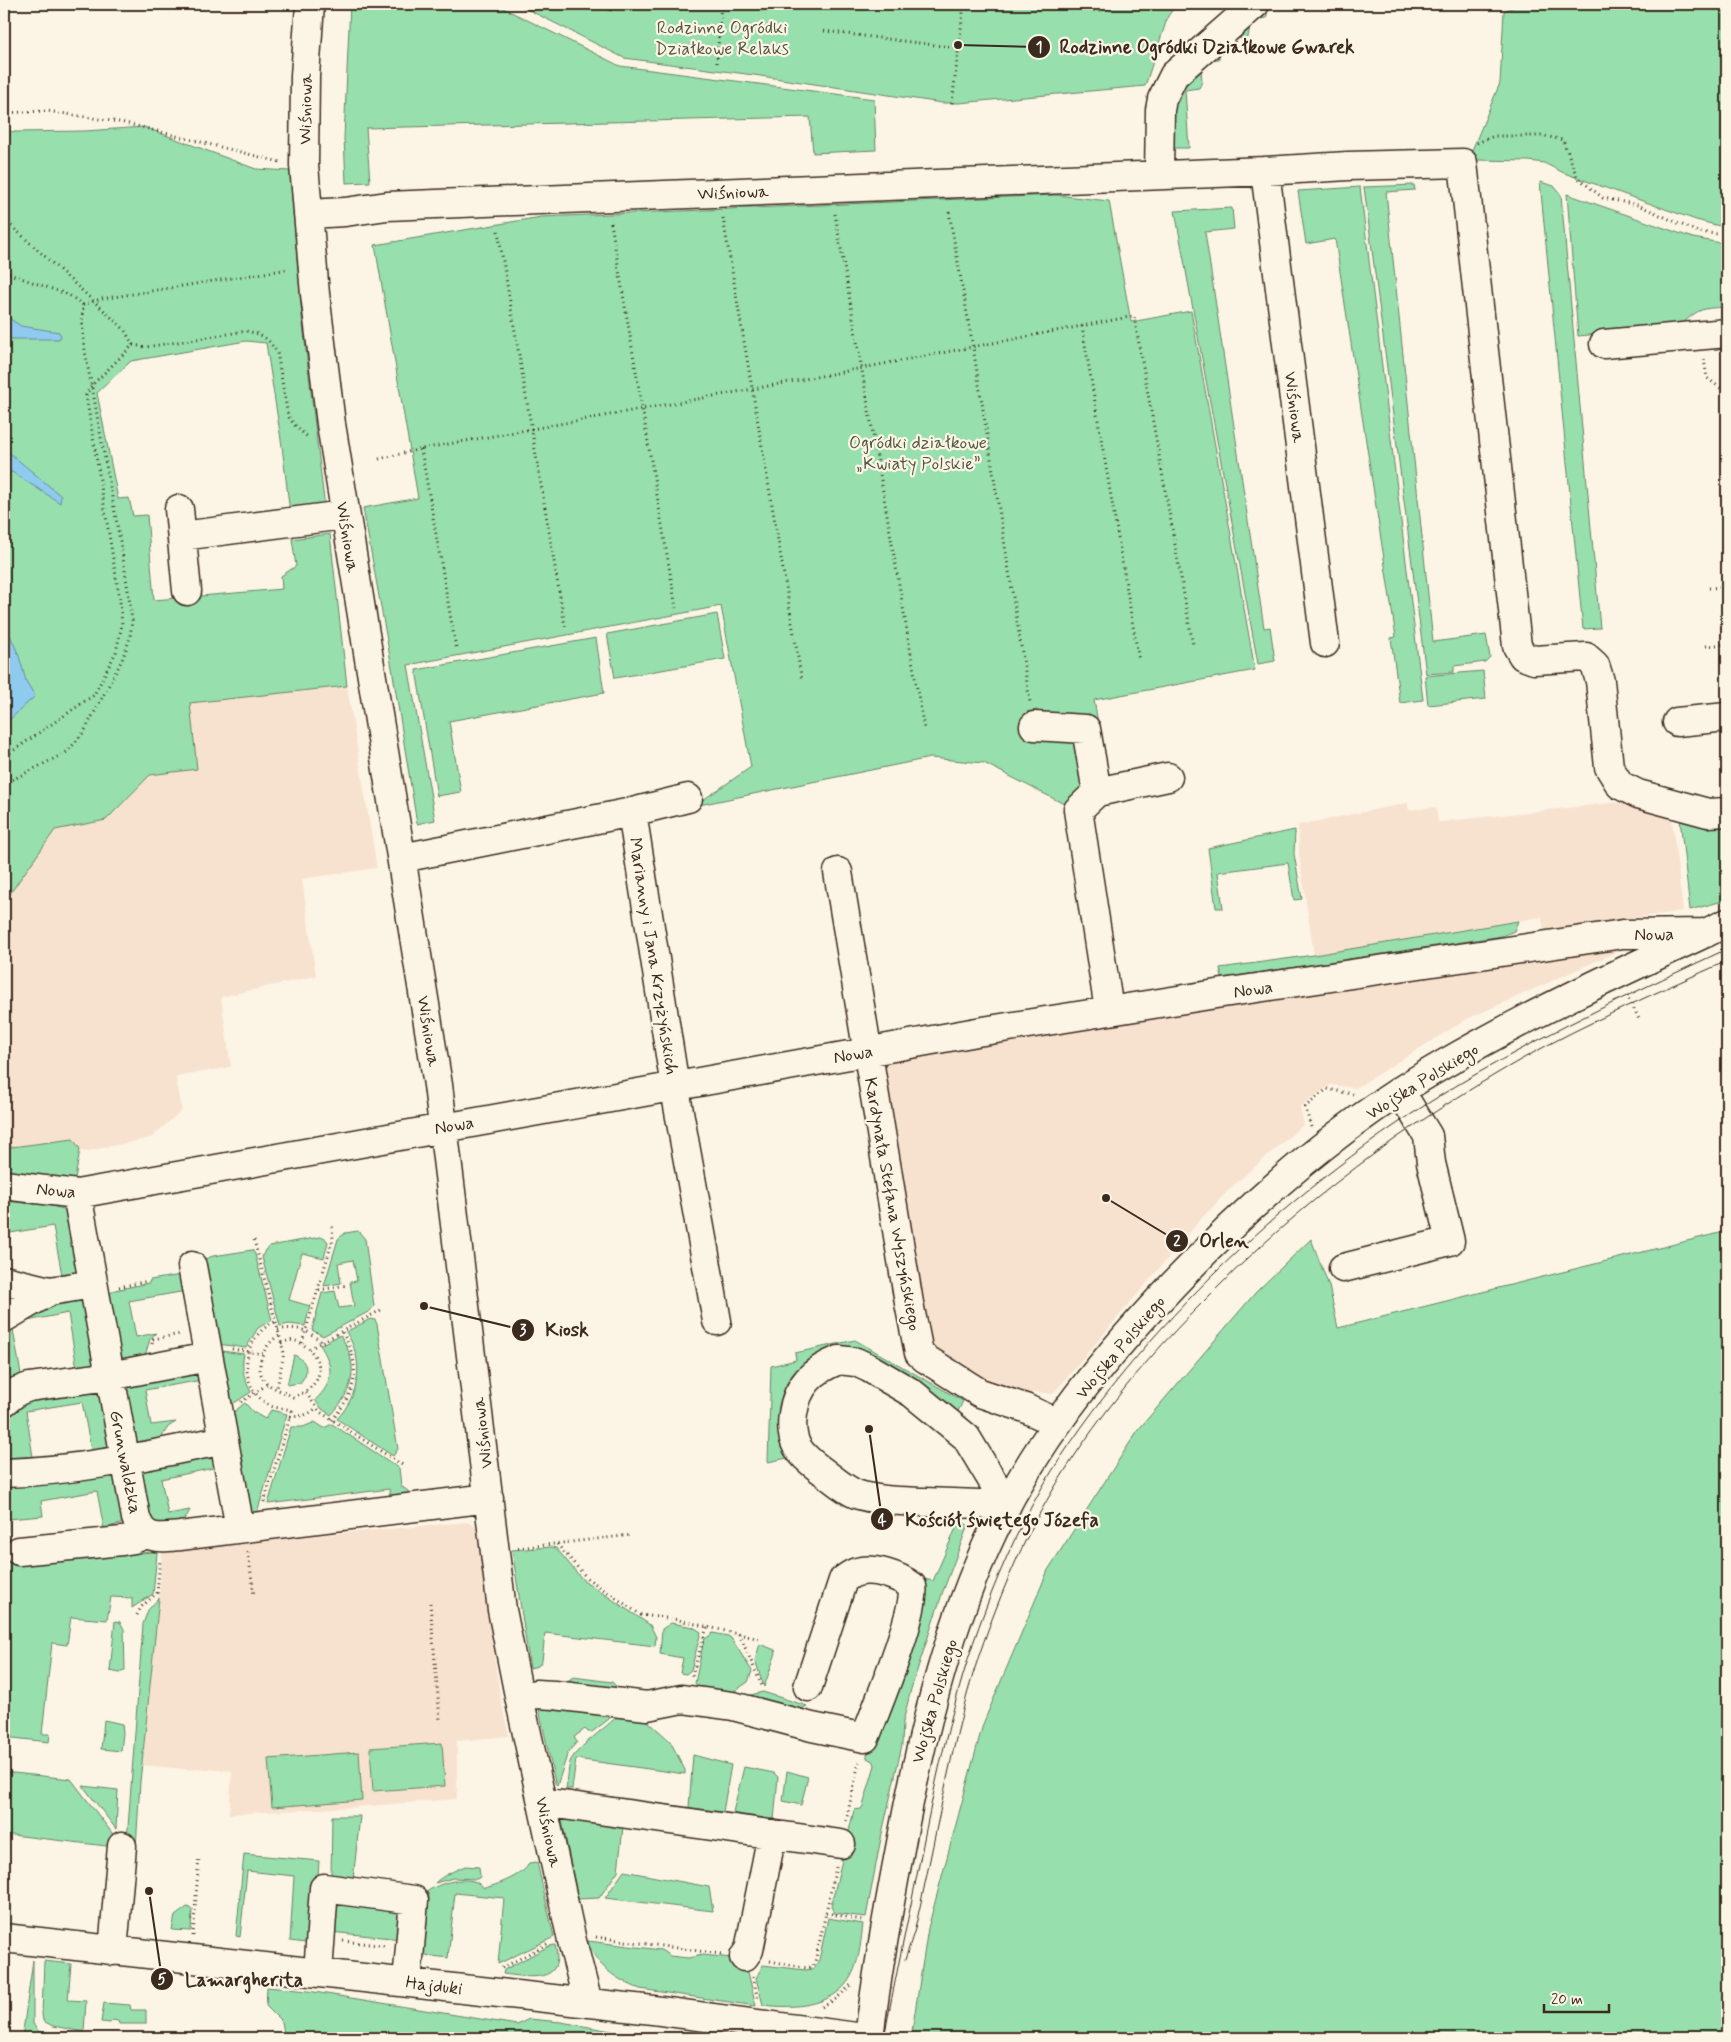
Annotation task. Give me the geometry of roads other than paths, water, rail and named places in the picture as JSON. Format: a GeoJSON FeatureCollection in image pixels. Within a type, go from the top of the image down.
{"type":"FeatureCollection","features":[{"type":"Feature","properties":{"kind":"street","name":"Wiśniowa"},"geometry":{"type":"LineString","coordinates":[[310,4],[305,76],[304,164],[320,333],[344,515],[402,858],[443,1128],[502,1610],[519,1697],[588,2003]]}},
{"type":"Feature","properties":{"kind":"street"},"geometry":{"type":"LineString","coordinates":[[1159,175],[1160,110],[1166,90],[1174,76],[1254,4]]}},
{"type":"Feature","properties":{"kind":"street","name":"Wiśniowa"},"geometry":{"type":"LineString","coordinates":[[308,214],[345,212],[387,206],[1265,171],[1348,166],[1463,163],[1517,646],[1523,656],[1534,660],[1586,657],[1595,665],[1600,681],[1608,767],[1620,785],[1638,794],[1708,813],[1727,812]]}},
{"type":"Feature","properties":{"kind":"street","name":"Wiśniowa"},"geometry":{"type":"LineString","coordinates":[[1265,171],[1325,643]]}},
{"type":"Feature","properties":{"kind":"street"},"geometry":{"type":"LineString","coordinates":[[1604,344],[1727,333]]}},
{"type":"Feature","properties":{"kind":"street"},"geometry":{"type":"LineString","coordinates":[[187,591],[181,522],[344,515]]}},
{"type":"Feature","properties":{"kind":"street"},"geometry":{"type":"LineString","coordinates":[[1677,722],[1727,717]]}},
{"type":"Feature","properties":{"kind":"street"},"geometry":{"type":"LineString","coordinates":[[1034,726],[1086,729],[1097,792]]}},
{"type":"Feature","properties":{"kind":"street"},"geometry":{"type":"LineString","coordinates":[[1109,1010],[1078,810],[1097,792],[1168,776]]}},
{"type":"Feature","properties":{"kind":"street"},"geometry":{"type":"LineString","coordinates":[[402,858],[632,812],[688,798]]}},
{"type":"Feature","properties":{"kind":"street","name":"Marianny i Jana Krzyżyńskich"},"geometry":{"type":"LineString","coordinates":[[634,825],[675,1086],[717,1321]]}},
{"type":"Feature","properties":{"kind":"street","name":"Kardynała Stefana Wyszyńskiego"},"geometry":{"type":"LineString","coordinates":[[838,872],[909,1303],[920,1353],[935,1366],[974,1389],[1025,1408],[1057,1423]]}},
{"type":"Feature","properties":{"kind":"street","name":"Nowa"},"geometry":{"type":"LineString","coordinates":[[4,1185],[78,1194],[1109,1010],[1623,934],[1717,928]]}},
{"type":"Feature","properties":{"kind":"street","name":"Wojska Polskiego"},"geometry":{"type":"LineString","coordinates":[[869,2038],[886,1916],[926,1723],[937,1681],[984,1551],[1007,1505],[1057,1423],[1098,1369],[1141,1319],[1234,1222],[1293,1170],[1348,1127],[1400,1091],[1490,1039],[1717,928]]}},
{"type":"Feature","properties":{"kind":"street"},"geometry":{"type":"LineString","coordinates":[[1343,1268],[1450,1241],[1431,1163],[1428,1136],[1400,1091]]}},
{"type":"Feature","properties":{"kind":"street","name":"Grunwaldzka"},"geometry":{"type":"LineString","coordinates":[[78,1194],[102,1287],[110,1376],[127,1459],[136,1518],[139,1527],[153,1542],[161,1538],[489,1498]]}},
{"type":"Feature","properties":{"kind":"street"},"geometry":{"type":"LineString","coordinates":[[192,1266],[239,1522]]}},
{"type":"Feature","properties":{"kind":"street"},"geometry":{"type":"LineString","coordinates":[[4,1280],[50,1291],[102,1287]]}},
{"type":"Feature","properties":{"kind":"street"},"geometry":{"type":"LineString","coordinates":[[4,1318],[50,1291]]}},
{"type":"Feature","properties":{"kind":"street"},"geometry":{"type":"LineString","coordinates":[[4,1402],[18,1391],[29,1387],[110,1376],[206,1344]]}},
{"type":"Feature","properties":{"kind":"street"},"geometry":{"type":"LineString","coordinates":[[839,1360],[856,1362],[869,1368],[912,1393],[966,1437],[1007,1505],[880,1499],[855,1493],[816,1466],[798,1450],[793,1440],[792,1425],[794,1406],[800,1389],[810,1376],[825,1366],[839,1360]]}},
{"type":"Feature","properties":{"kind":"street"},"geometry":{"type":"LineString","coordinates":[[966,1437],[963,1419],[974,1389]]}},
{"type":"Feature","properties":{"kind":"street"},"geometry":{"type":"LineString","coordinates":[[4,1473],[29,1472],[127,1459],[222,1429]]}},
{"type":"Feature","properties":{"kind":"street"},"geometry":{"type":"LineString","coordinates":[[19,1551],[134,1539],[153,1542]]}},
{"type":"Feature","properties":{"kind":"street"},"geometry":{"type":"LineString","coordinates":[[519,1697],[536,1694],[554,1695],[647,1706],[686,1700],[732,1706],[812,1727],[865,1738],[913,1599],[912,1586],[897,1577],[869,1570],[856,1572],[843,1580],[808,1687]]}},
{"type":"Feature","properties":{"kind":"street"},"geometry":{"type":"LineString","coordinates":[[542,1802],[772,1834],[844,1832]]}},
{"type":"Feature","properties":{"kind":"street"},"geometry":{"type":"LineString","coordinates":[[744,1957],[749,1950],[772,1834]]}},
{"type":"Feature","properties":{"kind":"street"},"geometry":{"type":"LineString","coordinates":[[113,1951],[122,1846]]}},
{"type":"Feature","properties":{"kind":"street"},"geometry":{"type":"LineString","coordinates":[[319,1960],[324,1888],[414,1900],[407,1982]]}},
{"type":"Feature","properties":{"kind":"street","name":"Hajduki"},"geometry":{"type":"LineString","coordinates":[[4,1938],[113,1951],[319,1960],[407,1982],[864,2038]]}},
{"type":"Feature","properties":{"kind":"water"},"geometry":{"type":"Polygon","coordinates":[[[4,315],[21,326],[59,332],[61,336],[59,339],[6,339],[4,348],[4,315]]]}},
{"type":"Feature","properties":{"kind":"water"},"geometry":{"type":"Polygon","coordinates":[[[4,435],[5,449],[61,496],[60,503],[12,472],[6,475],[4,481],[4,435]]]}},
{"type":"Feature","properties":{"kind":"water"},"geometry":{"type":"Polygon","coordinates":[[[4,593],[7,628],[19,656],[26,681],[35,696],[4,725],[4,593]]]}},
{"type":"Feature","properties":{"kind":"tram line"},"geometry":{"type":"LineString","coordinates":[[884,2038],[937,1777],[953,1709],[973,1643],[999,1574],[1024,1521],[1052,1471],[1092,1413],[1137,1356],[1186,1302],[1239,1250],[1294,1202],[1352,1156],[1411,1114],[1502,1059],[1598,1010],[1727,949]]}},
{"type":"Feature","properties":{"kind":"tram line"},"geometry":{"type":"LineString","coordinates":[[905,1960],[915,1929],[964,1706],[990,1626],[1026,1539],[1047,1501],[1069,1464],[1120,1394],[1177,1328],[1244,1262],[1318,1197],[1396,1138],[1479,1085],[1547,1045],[1727,961]]}},
{"type":"Feature","properties":{"kind":"place","name":"Rodzinne Ogródki Działkowe Gwarek"},"geometry":{"type":"Point","coordinates":[958,45]}},
{"type":"Feature","properties":{"kind":"place","name":"Orlen"},"geometry":{"type":"Point","coordinates":[1106,1198]}},
{"type":"Feature","properties":{"kind":"place","name":"Kiosk"},"geometry":{"type":"Point","coordinates":[424,1306]}},
{"type":"Feature","properties":{"kind":"place","name":"Kościół świętego Józefa"},"geometry":{"type":"Point","coordinates":[869,1429]}},
{"type":"Feature","properties":{"kind":"place","name":"Lamargherita"},"geometry":{"type":"Point","coordinates":[149,1891]}},
{"type":"Feature","properties":{"kind":"park label","name":"Rodzinne Ogródki Działkowe Relaks"},"geometry":{"type":"Point","coordinates":[722,37]}},
{"type":"Feature","properties":{"kind":"park label","name":"Ogródki działkowe „Kwiaty Polskie”"},"geometry":{"type":"Point","coordinates":[918,452]}}]}
